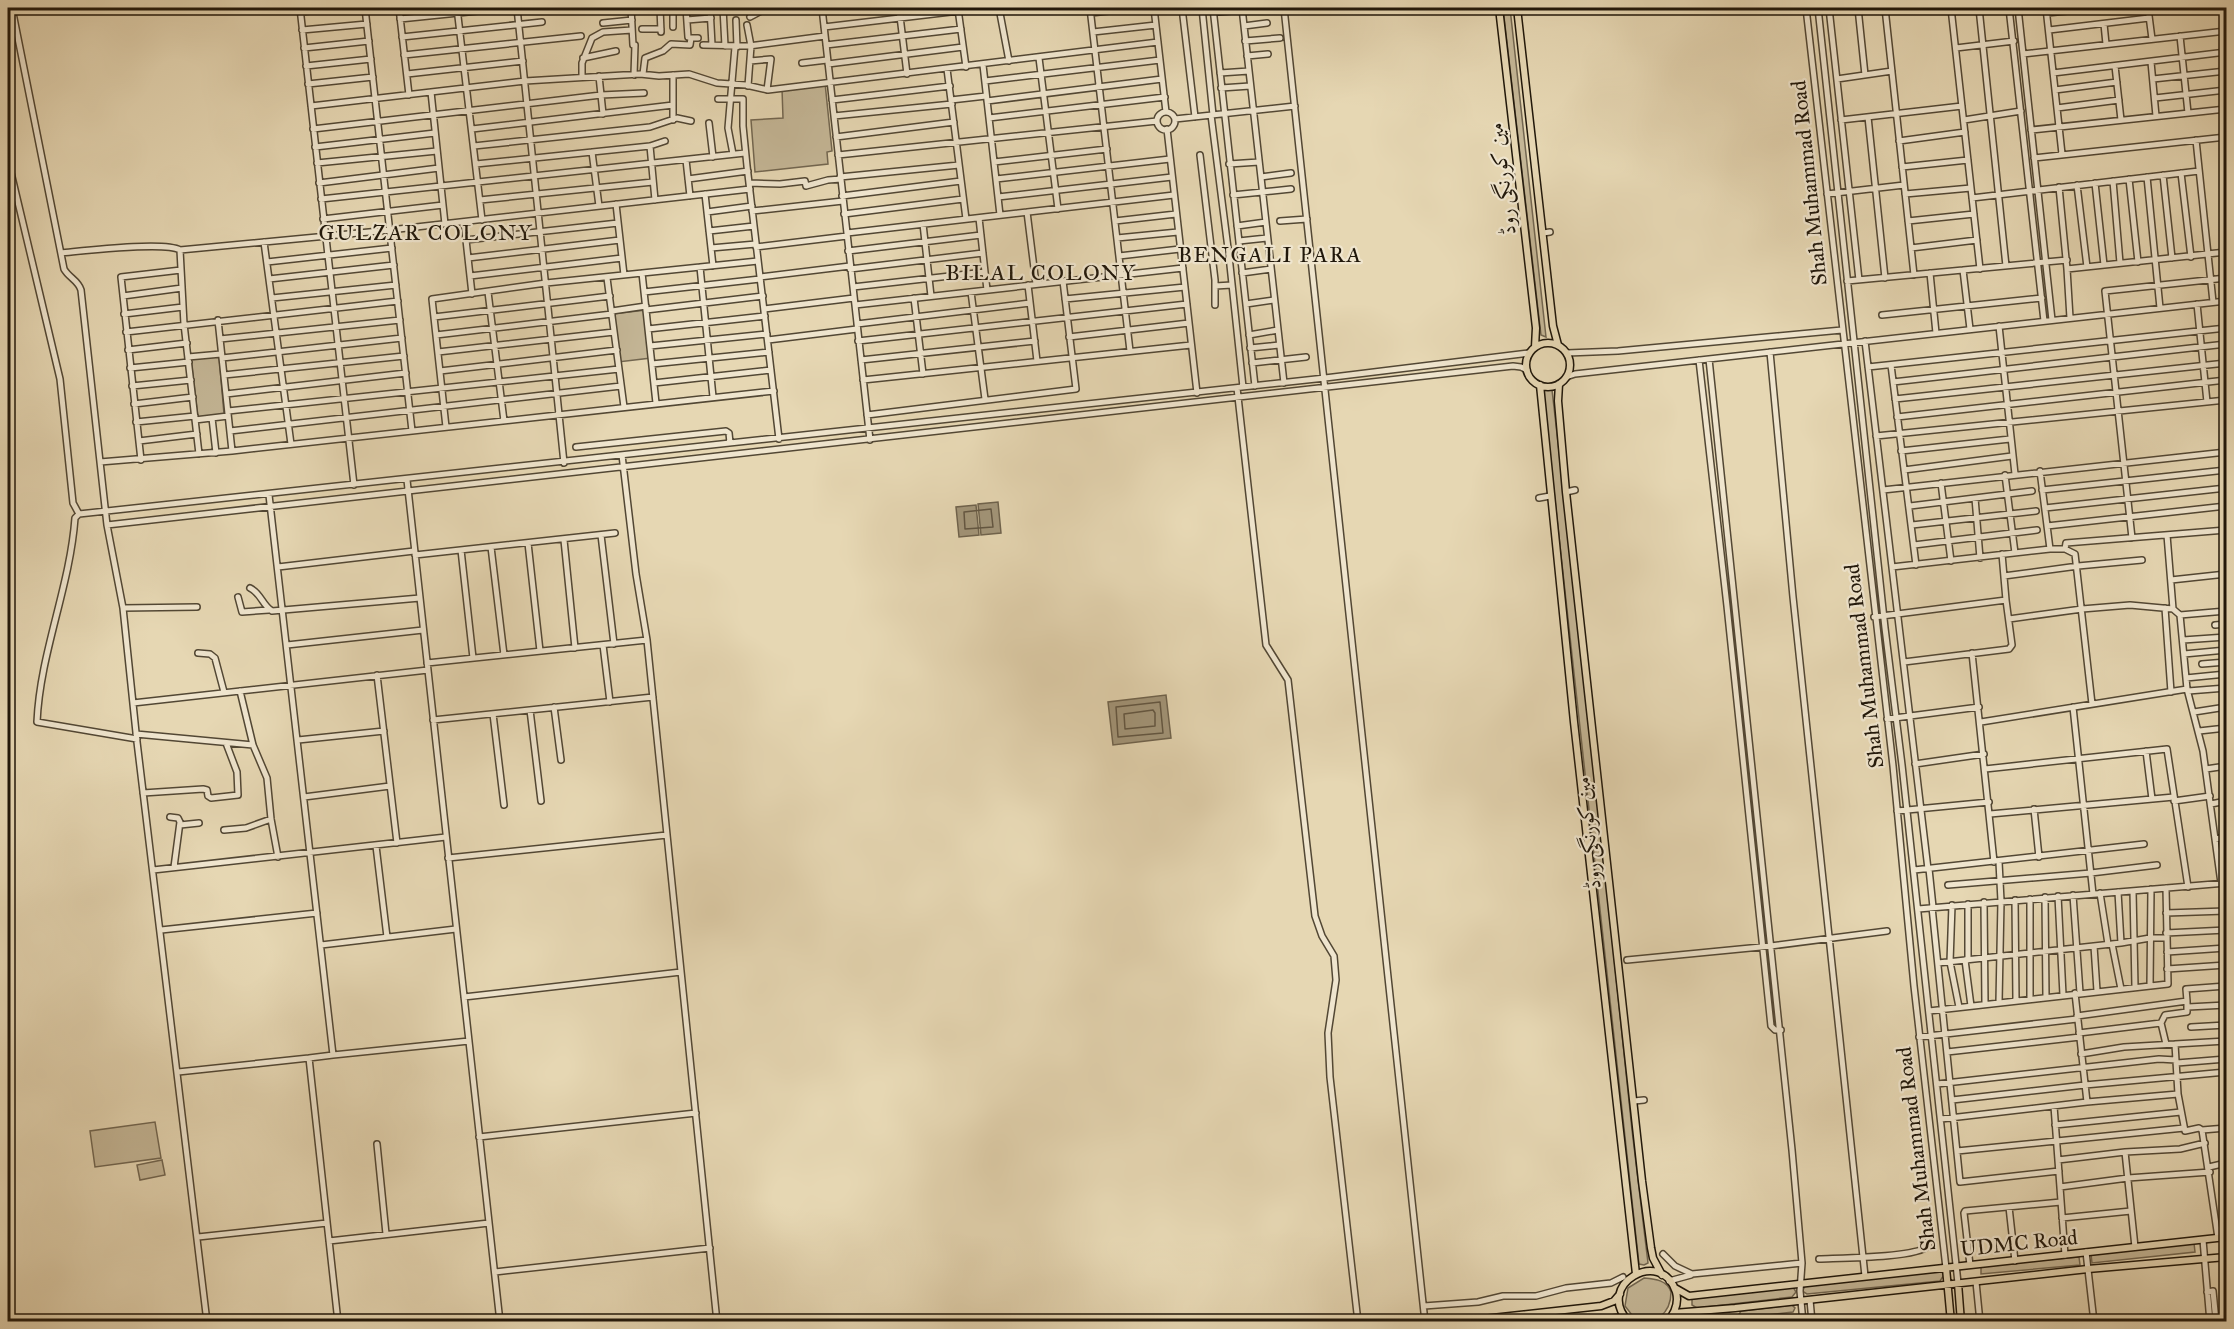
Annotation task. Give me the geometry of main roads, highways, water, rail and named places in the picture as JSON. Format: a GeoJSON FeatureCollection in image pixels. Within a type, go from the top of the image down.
{"type":"FeatureCollection","features":[{"type":"Feature","properties":{"kind":"main road","name":"مین کورنگی روڈ"},"geometry":{"type":"LineString","coordinates":[[1499,8],[1536,328],[1535,347]]}},
{"type":"Feature","properties":{"kind":"main road","name":"مین کورنگی روڈ"},"geometry":{"type":"LineString","coordinates":[[1517,8],[1553,326],[1558,345]]}},
{"type":"Feature","properties":{"kind":"main road"},"geometry":{"type":"LineString","coordinates":[[1546,343],[1558,345],[1567,353],[1570,365],[1566,377],[1559,384],[1547,387],[1531,378],[1526,363],[1535,347],[1546,343]]}},
{"type":"Feature","properties":{"kind":"main road","name":"مین کورنگی روڈ"},"geometry":{"type":"LineString","coordinates":[[1559,384],[1558,401],[1566,492],[1634,1101],[1651,1248],[1653,1258],[1662,1275]]}},
{"type":"Feature","properties":{"kind":"main road","name":"مین کورنگی روڈ"},"geometry":{"type":"LineString","coordinates":[[1540,385],[1550,496],[1636,1274]]}},
{"type":"Feature","properties":{"kind":"main road","name":"UDMC Road"},"geometry":{"type":"LineString","coordinates":[[1675,1288],[1684,1294],[1698,1295],[2226,1237]]}},
{"type":"Feature","properties":{"kind":"main road","name":"UDMC Road"},"geometry":{"type":"LineString","coordinates":[[1674,1313],[2088,1269],[2226,1257]]}},
{"type":"Feature","properties":{"kind":"main road","name":"Shah Muhammad Road"},"geometry":{"type":"LineString","coordinates":[[1946,1268],[1951,1322]]}},
{"type":"Feature","properties":{"kind":"main road"},"geometry":{"type":"LineString","coordinates":[[1456,1322],[1602,1306],[1614,1300],[1627,1281],[1636,1274],[1653,1271],[1662,1275],[1675,1288],[1677,1296],[1674,1313],[1667,1322]]}},
{"type":"Feature","properties":{"kind":"main road","name":"Shah Muhammad Road"},"geometry":{"type":"LineString","coordinates":[[1958,1284],[1961,1322]]}},
{"type":"Feature","properties":{"kind":"main road"},"geometry":{"type":"LineString","coordinates":[[1584,1322],[1627,1319],[1620,1305],[1620,1294]]}},
{"type":"Feature","properties":{"kind":"water"},"geometry":{"type":"Polygon","coordinates":[[[998,502],[1001,533],[981,535],[978,504],[998,502]]]}},
{"type":"Feature","properties":{"kind":"water"},"geometry":{"type":"Polygon","coordinates":[[[976,505],[979,535],[959,537],[956,507],[976,505]]]}},
{"type":"Feature","properties":{"kind":"water"},"geometry":{"type":"Polygon","coordinates":[[[1166,695],[1171,738],[1113,745],[1108,702],[1166,695]]]}},
{"type":"Feature","properties":{"kind":"district","name":"GULZAR COLONY"},"geometry":{"type":"Point","coordinates":[426,232]}},
{"type":"Feature","properties":{"kind":"district","name":"BENGALI PARA"},"geometry":{"type":"Point","coordinates":[1270,254]}},
{"type":"Feature","properties":{"kind":"district","name":"BILAL COLONY"},"geometry":{"type":"Point","coordinates":[1041,272]}}]}
